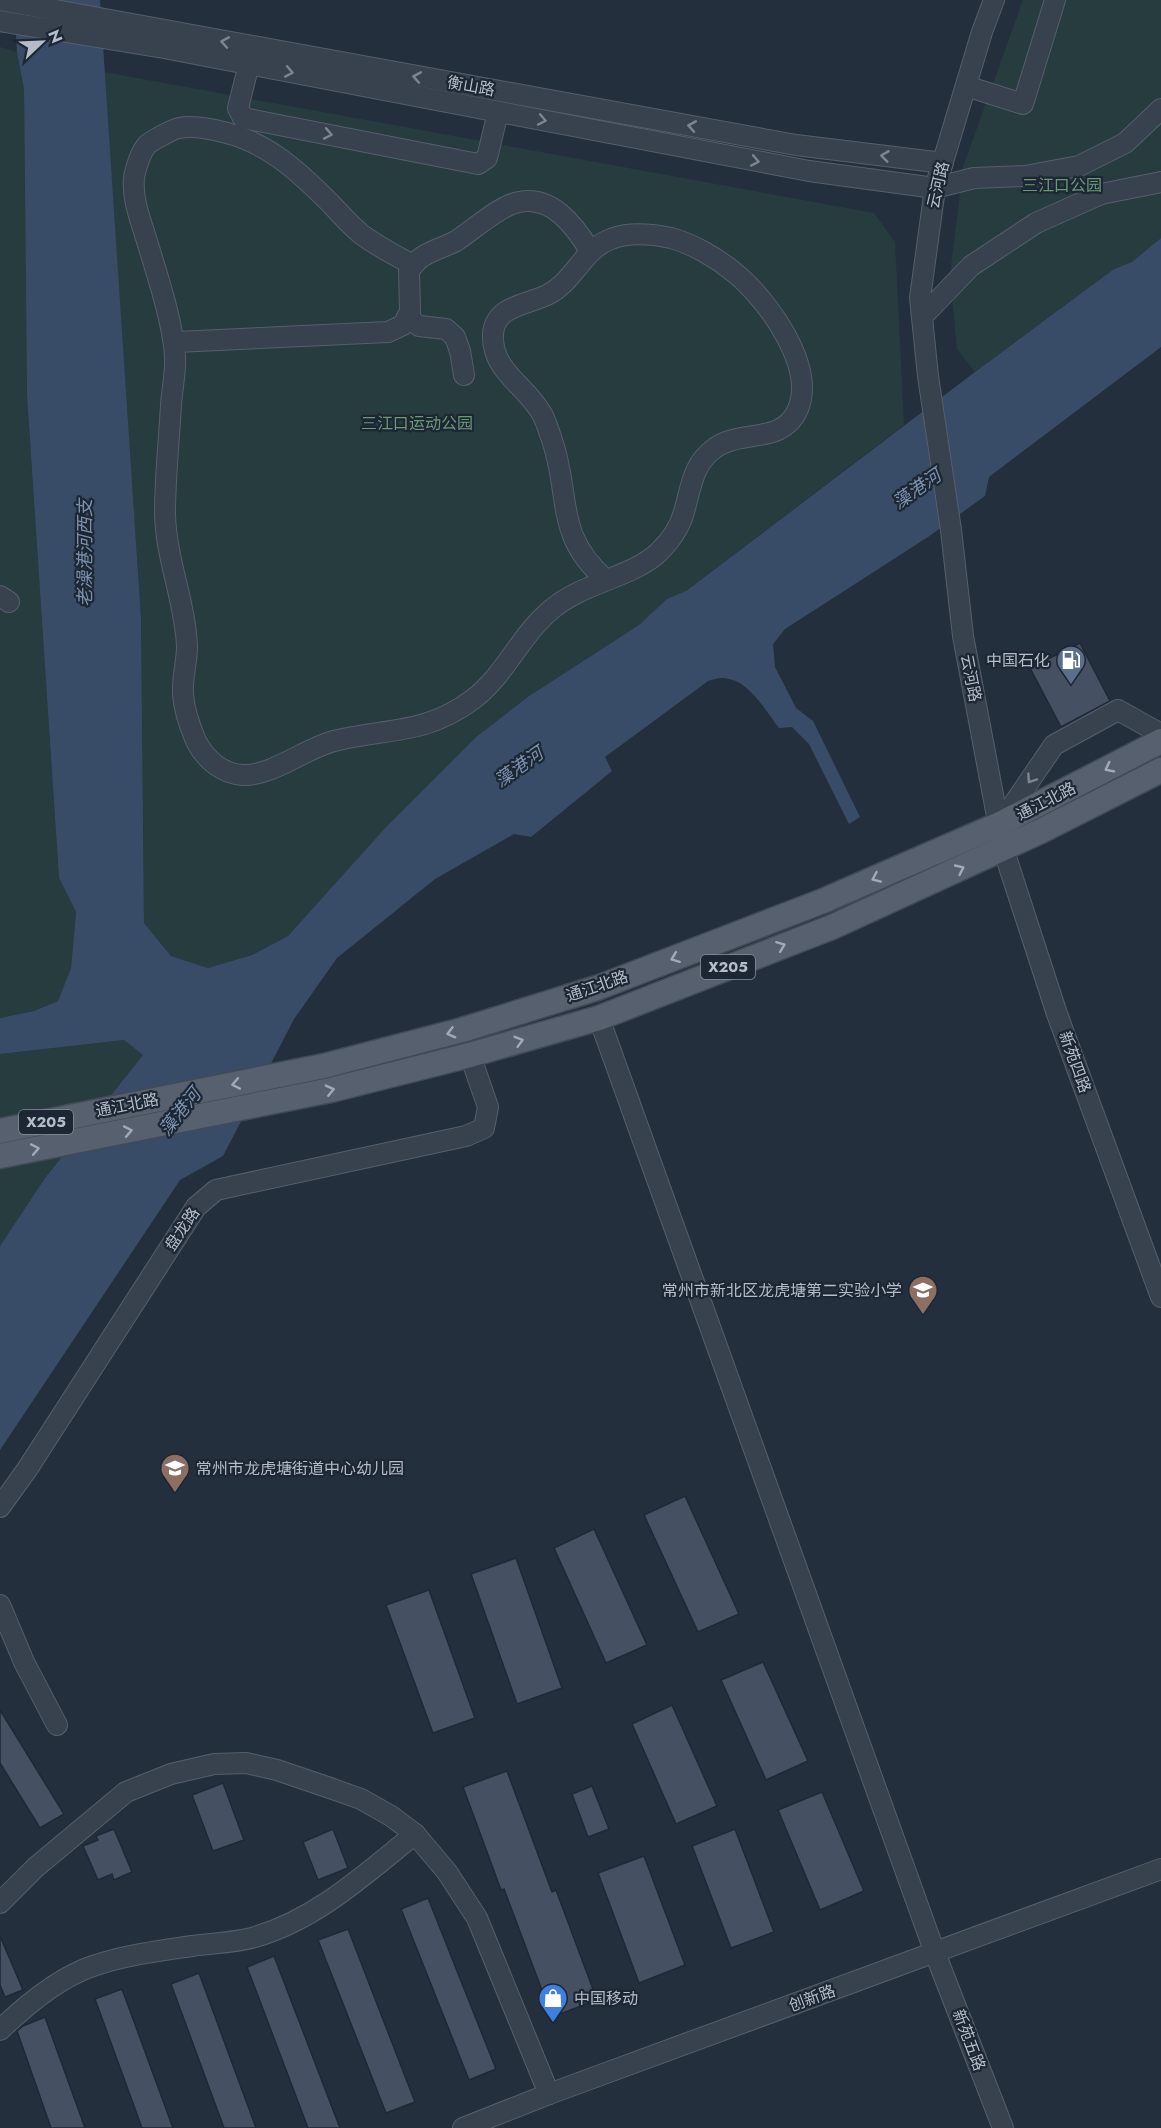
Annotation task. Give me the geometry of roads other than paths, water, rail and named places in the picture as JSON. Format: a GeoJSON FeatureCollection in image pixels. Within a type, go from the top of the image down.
{"type":"FeatureCollection","features":[{"type":"Feature","properties":{"kind":"main road","name":"通江北路"},"geometry":{"type":"LineString","coordinates":[[0,1131],[324,1066],[462,1030],[597,988],[823,901],[1000,824],[1161,741]]}},
{"type":"Feature","properties":{"kind":"main road","name":"通江北路"},"geometry":{"type":"LineString","coordinates":[[0,1156],[331,1090],[470,1055],[599,1018],[832,927],[1003,848],[1161,770]]}},
{"type":"Feature","properties":{"kind":"street","name":"云河路"},"geometry":{"type":"LineString","coordinates":[[994,0],[982,32],[935,188],[920,298],[928,376],[951,530],[963,636],[1000,824]]}},
{"type":"Feature","properties":{"kind":"street"},"geometry":{"type":"LineString","coordinates":[[966,86],[1023,104],[1056,0]]}},
{"type":"Feature","properties":{"kind":"street","name":"衡山路"},"geometry":{"type":"LineString","coordinates":[[5,1],[106,30],[249,64],[808,171],[935,188]]}},
{"type":"Feature","properties":{"kind":"street","name":"衡山路"},"geometry":{"type":"LineString","coordinates":[[7,23],[106,30],[795,144],[943,163]]}},
{"type":"Feature","properties":{"kind":"street"},"geometry":{"type":"LineString","coordinates":[[233,135],[249,64]]}},
{"type":"Feature","properties":{"kind":"street"},"geometry":{"type":"LineString","coordinates":[[238,108],[243,118],[478,164],[487,158],[498,112]]}},
{"type":"Feature","properties":{"kind":"street"},"geometry":{"type":"LineString","coordinates":[[935,188],[974,178],[1025,176],[1079,166],[1125,143],[1161,109]]}},
{"type":"Feature","properties":{"kind":"street"},"geometry":{"type":"LineString","coordinates":[[414,265],[359,232],[288,163],[245,138],[209,129],[176,128],[146,145],[134,175],[136,207],[156,271],[175,356],[165,519],[171,561],[184,610],[187,652],[183,693],[190,727],[201,751],[219,768],[243,775],[263,771],[330,741],[399,731],[441,720],[475,698],[502,672],[528,634],[551,609],[580,590],[606,580],[653,558],[670,540],[682,519],[689,489],[699,463],[719,444],[769,435],[788,425],[798,411],[804,388],[799,364],[769,309],[738,275],[706,254],[676,239],[624,235],[604,240],[590,251],[573,275],[552,293],[508,309],[496,321],[493,338],[497,362],[542,413],[557,457],[568,526],[579,550],[606,580]]}},
{"type":"Feature","properties":{"kind":"street"},"geometry":{"type":"LineString","coordinates":[[922,317],[971,266],[1036,223],[1101,194],[1161,182]]}},
{"type":"Feature","properties":{"kind":"street"},"geometry":{"type":"LineString","coordinates":[[176,342],[388,332],[403,325],[410,312],[409,270],[422,257],[455,241],[518,201],[539,201],[560,212],[579,233],[590,251]]}},
{"type":"Feature","properties":{"kind":"street"},"geometry":{"type":"LineString","coordinates":[[407,317],[418,326],[446,329],[455,337],[464,375]]}},
{"type":"Feature","properties":{"kind":"street"},"geometry":{"type":"LineString","coordinates":[[1000,824],[1054,745],[1118,710],[1161,734]]}},
{"type":"Feature","properties":{"kind":"street","name":"新苑四路"},"geometry":{"type":"LineString","coordinates":[[1000,824],[1003,848],[1057,1014],[1161,1297]]}},
{"type":"Feature","properties":{"kind":"street","name":"新苑五路"},"geometry":{"type":"LineString","coordinates":[[599,1018],[935,1953],[1003,2128]]}},
{"type":"Feature","properties":{"kind":"street","name":"盘龙路"},"geometry":{"type":"LineString","coordinates":[[0,1507],[28,1468],[196,1207],[216,1190],[466,1136],[484,1128],[488,1107],[470,1055]]}},
{"type":"Feature","properties":{"kind":"street"},"geometry":{"type":"LineString","coordinates":[[0,1605],[24,1662],[57,1725]]}},
{"type":"Feature","properties":{"kind":"street"},"geometry":{"type":"LineString","coordinates":[[0,1903],[36,1867],[126,1792],[171,1774],[214,1764],[246,1763],[277,1770],[330,1788],[361,1799],[391,1816],[415,1834],[447,1872],[477,1918],[549,2094]]}},
{"type":"Feature","properties":{"kind":"street"},"geometry":{"type":"LineString","coordinates":[[0,2030],[49,1989],[91,1967],[132,1955],[253,1937],[290,1924],[338,1897],[415,1834]]}},
{"type":"Feature","properties":{"kind":"street","name":"创新路"},"geometry":{"type":"LineString","coordinates":[[463,2128],[549,2094],[1161,1869]]}},
{"type":"Feature","properties":{"kind":"water"},"geometry":{"type":"Polygon","coordinates":[[[14,0],[100,0],[141,618],[144,923],[171,956],[208,968],[252,955],[288,936],[386,827],[476,737],[529,696],[639,625],[667,599],[686,591],[975,372],[1114,269],[1132,262],[1161,238],[1161,347],[989,477],[985,496],[928,537],[785,629],[773,644],[775,667],[796,708],[813,721],[860,817],[849,824],[809,744],[792,727],[779,728],[748,689],[731,679],[718,678],[708,681],[605,757],[612,771],[531,837],[514,834],[435,879],[337,958],[294,1019],[223,1156],[180,1180],[0,1450],[0,1246],[45,1178],[143,1055],[124,1040],[0,1054],[0,1018],[34,1011],[58,1001],[71,968],[76,912],[59,878],[27,395],[24,89],[17,52],[14,0]]]}},
{"type":"Feature","properties":{"kind":"place","name":"中国石化"},"geometry":{"type":"Point","coordinates":[1071,686]}},
{"type":"Feature","properties":{"kind":"place","name":"常州市新北区龙虎塘第二实验小学"},"geometry":{"type":"Point","coordinates":[923,1316]}},
{"type":"Feature","properties":{"kind":"place","name":"常州市龙虎塘街道中心幼儿园"},"geometry":{"type":"Point","coordinates":[175,1494]}},
{"type":"Feature","properties":{"kind":"place","name":"中国移动"},"geometry":{"type":"Point","coordinates":[553,2024]}},
{"type":"Feature","properties":{"kind":"park label","name":"三江口公园"},"geometry":{"type":"Point","coordinates":[1062,185]}},
{"type":"Feature","properties":{"kind":"park label","name":"三江口运动公园"},"geometry":{"type":"Point","coordinates":[417,423]}},
{"type":"Feature","properties":{"kind":"water label","name":"藻港河"},"geometry":{"type":"Point","coordinates":[917,489]}},
{"type":"Feature","properties":{"kind":"water label","name":"老澡港河西支"},"geometry":{"type":"Point","coordinates":[85,553]}},
{"type":"Feature","properties":{"kind":"water label","name":"藻港河"},"geometry":{"type":"Point","coordinates":[519,767]}},
{"type":"Feature","properties":{"kind":"water label","name":"藻港河"},"geometry":{"type":"Point","coordinates":[180,1112]}}]}
